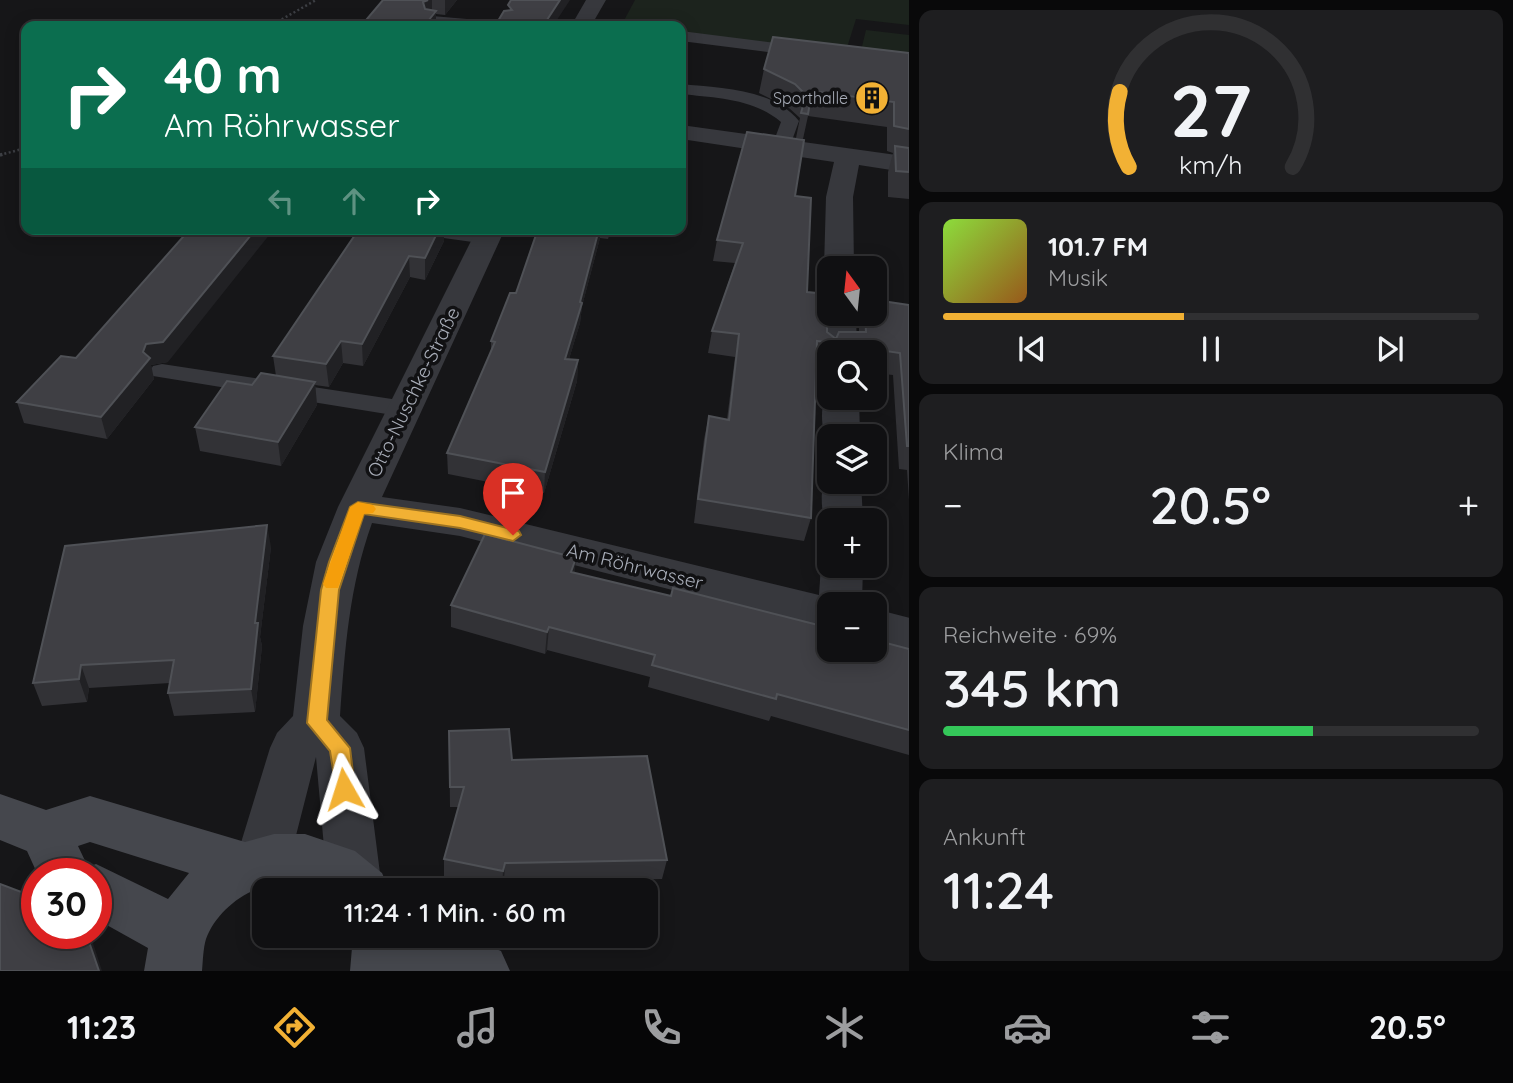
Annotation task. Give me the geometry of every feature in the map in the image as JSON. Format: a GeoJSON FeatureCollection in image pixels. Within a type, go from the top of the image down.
{"type":"FeatureCollection","features":[{"type":"Feature","properties":{"kind":"main road"},"geometry":{"type":"LineString","coordinates":[[37,841],[90,819],[253,863]]}},
{"type":"Feature","properties":{"kind":"main road"},"geometry":{"type":"LineString","coordinates":[[112,902],[176,952],[190,913],[205,894],[223,878],[253,863],[282,856],[303,856],[330,865],[348,878]]}},
{"type":"Feature","properties":{"kind":"main road"},"geometry":{"type":"LineString","coordinates":[[379,971],[380,948]]}},
{"type":"Feature","properties":{"kind":"main road"},"geometry":{"type":"LineString","coordinates":[[422,948],[481,971]]}},
{"type":"Feature","properties":{"kind":"street"},"geometry":{"type":"LineString","coordinates":[[584,21],[596,0]]}},
{"type":"Feature","properties":{"kind":"street"},"geometry":{"type":"LineString","coordinates":[[686,133],[909,165]]}},
{"type":"Feature","properties":{"kind":"street"},"geometry":{"type":"LineString","coordinates":[[839,256],[838,195],[842,173],[849,156]]}},
{"type":"Feature","properties":{"kind":"street","name":"Otto-Nuschke-Straße"},"geometry":{"type":"LineString","coordinates":[[316,723],[330,590],[337,562],[358,507],[488,235]]}},
{"type":"Feature","properties":{"kind":"street","name":"Am Röhrwasser"},"geometry":{"type":"LineString","coordinates":[[358,507],[460,522],[817,611]]}},
{"type":"Feature","properties":{"kind":"street"},"geometry":{"type":"LineString","coordinates":[[887,629],[909,635]]}},
{"type":"Feature","properties":{"kind":"street"},"geometry":{"type":"LineString","coordinates":[[253,863],[294,748],[316,723],[340,748],[358,878]]}},
{"type":"Feature","properties":{"kind":"lane"},"geometry":{"type":"LineString","coordinates":[[432,20],[444,21]]}},
{"type":"Feature","properties":{"kind":"lane"},"geometry":{"type":"LineString","coordinates":[[686,37],[820,55]]}},
{"type":"Feature","properties":{"kind":"lane"},"geometry":{"type":"LineString","coordinates":[[686,90],[740,97],[764,103],[782,113],[790,121],[781,146]]}},
{"type":"Feature","properties":{"kind":"lane"},"geometry":{"type":"LineString","coordinates":[[162,371],[405,409]]}},
{"type":"Feature","properties":{"kind":"path"},"geometry":{"type":"LineString","coordinates":[[279,21],[316,0]]}},
{"type":"Feature","properties":{"kind":"path"},"geometry":{"type":"LineString","coordinates":[[0,155],[21,149]]}},
{"type":"Feature","properties":{"kind":"shaded area"},"geometry":{"type":"Polygon","coordinates":[[[635,0],[909,0],[909,25],[856,19],[845,54],[686,35],[686,21],[624,21],[635,0]]]}},
{"type":"Feature","properties":{"kind":"shaded area"},"geometry":{"type":"Polygon","coordinates":[[[866,30],[909,35],[909,69],[858,63],[866,30]]]}},
{"type":"Feature","properties":{"kind":"building"},"geometry":{"type":"Polygon","coordinates":[[[383,0],[428,0],[423,2],[425,9],[436,11],[428,21],[365,21],[383,0]]]}},
{"type":"Feature","properties":{"kind":"building"},"geometry":{"type":"Polygon","coordinates":[[[511,0],[560,0],[546,21],[498,21],[504,11],[512,10],[508,5],[511,0]]]}},
{"type":"Feature","properties":{"kind":"building"},"geometry":{"type":"Polygon","coordinates":[[[773,37],[909,53],[909,129],[894,126],[894,102],[812,91],[808,114],[801,113],[806,95],[795,84],[764,69],[773,37]]]}},
{"type":"Feature","properties":{"kind":"building"},"geometry":{"type":"Polygon","coordinates":[[[747,132],[804,140],[795,196],[811,198],[807,292],[817,293],[817,326],[827,326],[827,332],[836,339],[839,332],[866,332],[866,326],[887,326],[887,302],[909,305],[909,446],[900,353],[887,351],[887,340],[817,340],[811,518],[698,499],[709,416],[729,420],[739,334],[712,331],[743,243],[717,240],[747,132]]]}},
{"type":"Feature","properties":{"kind":"building"},"geometry":{"type":"Polygon","coordinates":[[[895,146],[909,148],[909,172],[896,171],[895,146]]]}},
{"type":"Feature","properties":{"kind":"building"},"geometry":{"type":"Polygon","coordinates":[[[185,235],[251,235],[163,342],[146,344],[143,352],[150,358],[101,417],[17,402],[61,356],[76,358],[185,235]]]}},
{"type":"Feature","properties":{"kind":"building"},"geometry":{"type":"Polygon","coordinates":[[[355,235],[436,235],[425,258],[409,256],[362,344],[341,341],[326,364],[273,356],[355,235]]]}},
{"type":"Feature","properties":{"kind":"building"},"geometry":{"type":"Polygon","coordinates":[[[536,235],[597,235],[580,302],[582,303],[565,359],[578,360],[545,472],[447,453],[495,342],[491,341],[510,293],[516,293],[536,235]]]}},
{"type":"Feature","properties":{"kind":"building"},"geometry":{"type":"Polygon","coordinates":[[[261,373],[315,382],[278,442],[195,427],[227,381],[252,385],[261,373]]]}},
{"type":"Feature","properties":{"kind":"building"},"geometry":{"type":"Polygon","coordinates":[[[267,525],[255,623],[258,623],[251,689],[168,693],[174,660],[81,665],[79,679],[33,683],[65,546],[267,525]]]}},
{"type":"Feature","properties":{"kind":"building"},"geometry":{"type":"Polygon","coordinates":[[[485,534],[576,558],[571,572],[671,596],[673,588],[817,625],[817,662],[887,662],[887,643],[909,649],[909,730],[777,694],[776,699],[652,665],[655,655],[549,627],[547,632],[451,605],[485,534]]]}},
{"type":"Feature","properties":{"kind":"building"},"geometry":{"type":"Polygon","coordinates":[[[509,729],[512,760],[647,756],[667,860],[505,863],[503,871],[444,859],[464,787],[450,787],[449,731],[509,729]]]}},
{"type":"Feature","properties":{"kind":"building"},"geometry":{"type":"Polygon","coordinates":[[[0,884],[21,892],[21,949],[91,949],[99,971],[0,971],[0,884]]]}},
{"type":"Feature","properties":{"kind":"slow traffic"},"geometry":{"type":"LineString","coordinates":[[332,584],[337,562],[358,507],[368,509]]}},
{"type":"Feature","properties":{"kind":"place","name":"Sporthalle"},"geometry":{"type":"Point","coordinates":[872,98]}},
{"type":"Feature","properties":{"kind":"route"},"geometry":{"type":"LineString","coordinates":[[344,789],[340,748],[316,723],[330,590],[337,562],[358,507],[460,522],[513,535]]}}]}
